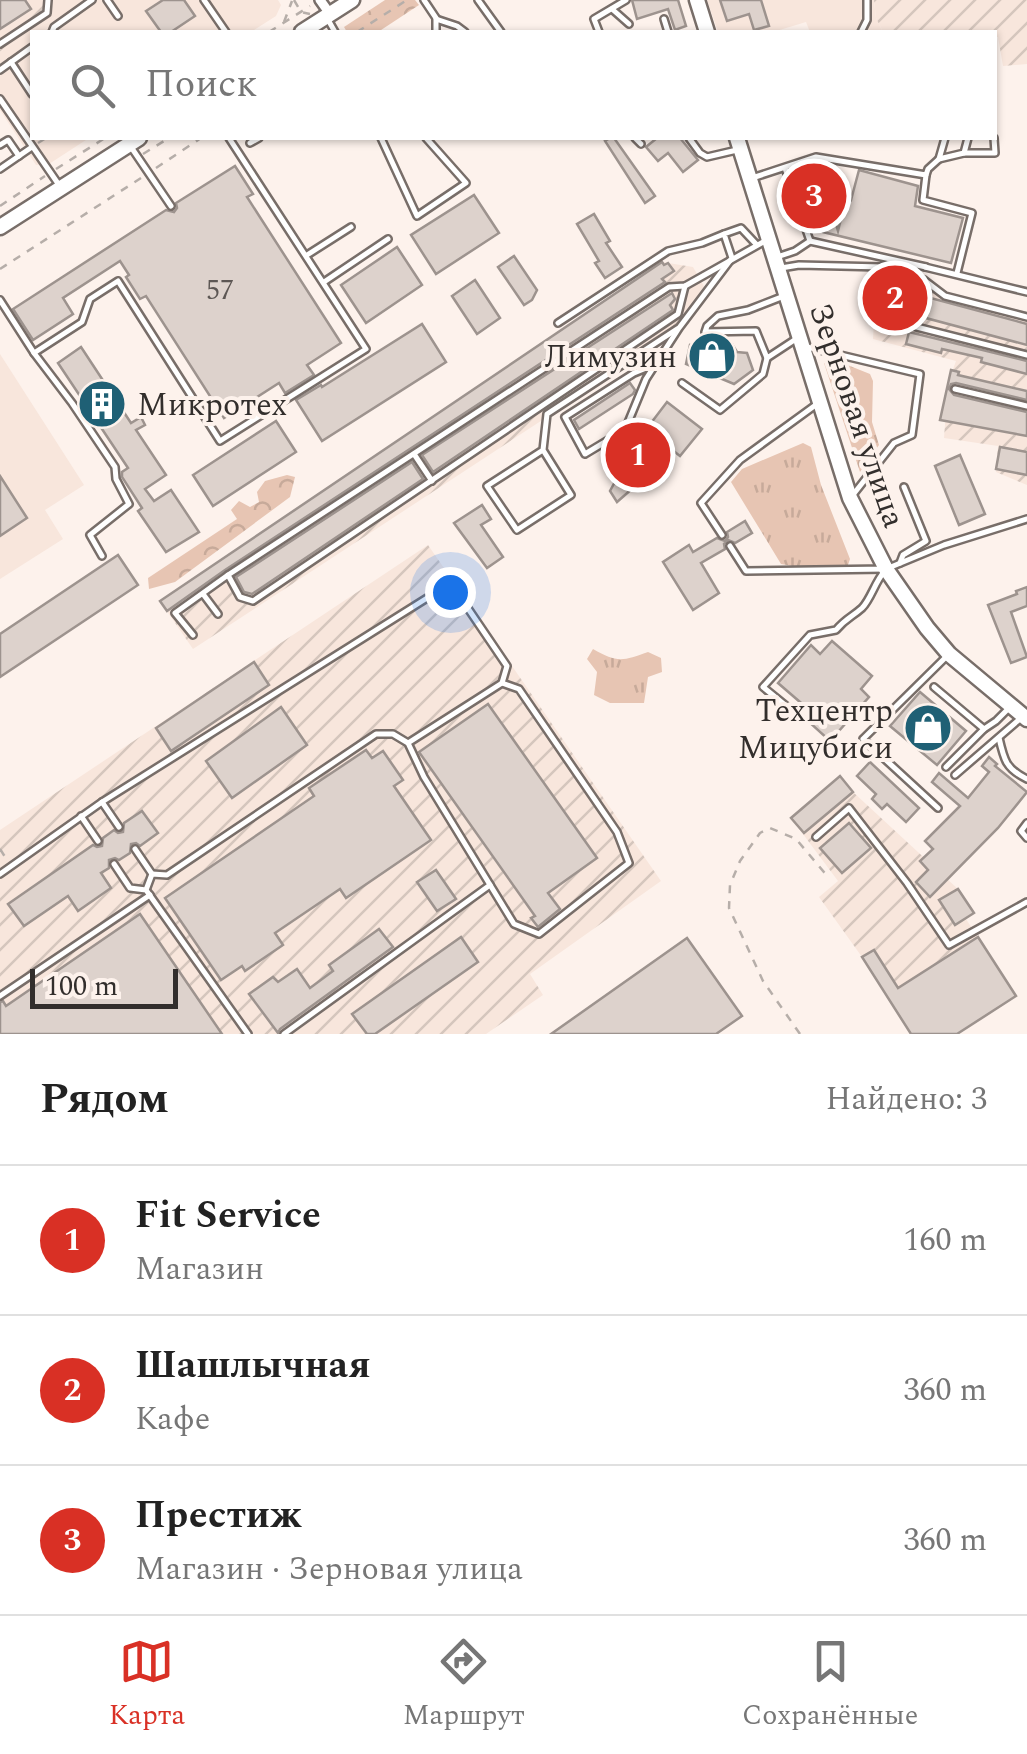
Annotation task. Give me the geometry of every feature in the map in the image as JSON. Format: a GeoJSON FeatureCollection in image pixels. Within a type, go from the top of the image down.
{"type":"FeatureCollection","features":[{"type":"Feature","properties":{"kind":"main road"},"geometry":{"type":"LineString","coordinates":[[305,30],[352,0]]}},
{"type":"Feature","properties":{"kind":"main road"},"geometry":{"type":"LineString","coordinates":[[697,0],[702,30]]}},
{"type":"Feature","properties":{"kind":"main road"},"geometry":{"type":"LineString","coordinates":[[0,227],[134,143]]}},
{"type":"Feature","properties":{"kind":"main road","name":"Зерновая улица"},"geometry":{"type":"LineString","coordinates":[[739,143],[762,242],[776,263],[850,498],[927,628],[949,654],[1022,713]]}},
{"type":"Feature","properties":{"kind":"street"},"geometry":{"type":"LineString","coordinates":[[320,0],[328,16]]}},
{"type":"Feature","properties":{"kind":"lane"},"geometry":{"type":"LineString","coordinates":[[0,44],[47,13],[48,0]]}},
{"type":"Feature","properties":{"kind":"lane"},"geometry":{"type":"LineString","coordinates":[[53,30],[92,0]]}},
{"type":"Feature","properties":{"kind":"lane"},"geometry":{"type":"LineString","coordinates":[[107,0],[118,16]]}},
{"type":"Feature","properties":{"kind":"lane"},"geometry":{"type":"LineString","coordinates":[[204,0],[225,30]]}},
{"type":"Feature","properties":{"kind":"lane"},"geometry":{"type":"LineString","coordinates":[[424,0],[436,19],[436,30]]}},
{"type":"Feature","properties":{"kind":"lane"},"geometry":{"type":"LineString","coordinates":[[478,0],[499,30]]}},
{"type":"Feature","properties":{"kind":"lane"},"geometry":{"type":"LineString","coordinates":[[598,30],[594,18],[626,0]]}},
{"type":"Feature","properties":{"kind":"lane"},"geometry":{"type":"LineString","coordinates":[[862,30],[867,20],[867,0]]}},
{"type":"Feature","properties":{"kind":"lane"},"geometry":{"type":"LineString","coordinates":[[612,9],[629,24]]}},
{"type":"Feature","properties":{"kind":"lane"},"geometry":{"type":"LineString","coordinates":[[328,16],[335,30]]}},
{"type":"Feature","properties":{"kind":"lane"},"geometry":{"type":"LineString","coordinates":[[436,19],[462,30]]}},
{"type":"Feature","properties":{"kind":"lane"},"geometry":{"type":"LineString","coordinates":[[664,19],[667,30]]}},
{"type":"Feature","properties":{"kind":"lane"},"geometry":{"type":"LineString","coordinates":[[0,70],[30,48]]}},
{"type":"Feature","properties":{"kind":"lane"},"geometry":{"type":"LineString","coordinates":[[11,62],[30,91]]}},
{"type":"Feature","properties":{"kind":"lane"},"geometry":{"type":"LineString","coordinates":[[0,99],[61,188]]}},
{"type":"Feature","properties":{"kind":"lane"},"geometry":{"type":"LineString","coordinates":[[0,145],[8,140],[19,156]]}},
{"type":"Feature","properties":{"kind":"lane"},"geometry":{"type":"LineString","coordinates":[[34,353],[82,322],[90,299],[118,282],[220,441],[366,349],[230,140]]}},
{"type":"Feature","properties":{"kind":"lane"},"geometry":{"type":"LineString","coordinates":[[250,143],[255,140]]}},
{"type":"Feature","properties":{"kind":"lane"},"geometry":{"type":"LineString","coordinates":[[382,140],[416,216],[466,184],[428,140]]}},
{"type":"Feature","properties":{"kind":"lane"},"geometry":{"type":"LineString","coordinates":[[638,140],[641,144]]}},
{"type":"Feature","properties":{"kind":"lane"},"geometry":{"type":"LineString","coordinates":[[690,140],[707,158],[739,143]]}},
{"type":"Feature","properties":{"kind":"lane"},"geometry":{"type":"LineString","coordinates":[[944,140],[939,158],[926,175],[923,200],[972,213],[956,274]]}},
{"type":"Feature","properties":{"kind":"lane"},"geometry":{"type":"LineString","coordinates":[[964,153],[967,140]]}},
{"type":"Feature","properties":{"kind":"lane"},"geometry":{"type":"LineString","coordinates":[[939,158],[964,153],[995,154],[994,140]]}},
{"type":"Feature","properties":{"kind":"lane"},"geometry":{"type":"LineString","coordinates":[[134,143],[148,173],[171,206]]}},
{"type":"Feature","properties":{"kind":"lane"},"geometry":{"type":"LineString","coordinates":[[0,169],[32,147]]}},
{"type":"Feature","properties":{"kind":"lane"},"geometry":{"type":"LineString","coordinates":[[749,179],[816,157],[926,175]]}},
{"type":"Feature","properties":{"kind":"lane"},"geometry":{"type":"LineString","coordinates":[[785,167],[810,241]]}},
{"type":"Feature","properties":{"kind":"lane"},"geometry":{"type":"LineString","coordinates":[[306,256],[351,227]]}},
{"type":"Feature","properties":{"kind":"lane"},"geometry":{"type":"LineString","coordinates":[[194,636],[175,613],[228,576],[669,287],[685,286],[762,242],[740,228],[702,244],[668,251],[558,322]]}},
{"type":"Feature","properties":{"kind":"lane"},"geometry":{"type":"LineString","coordinates":[[724,234],[732,258]]}},
{"type":"Feature","properties":{"kind":"lane"},"geometry":{"type":"LineString","coordinates":[[324,282],[388,239]]}},
{"type":"Feature","properties":{"kind":"lane"},"geometry":{"type":"LineString","coordinates":[[776,263],[810,241],[1027,292]]}},
{"type":"Feature","properties":{"kind":"lane"},"geometry":{"type":"LineString","coordinates":[[656,364],[634,373],[565,416],[585,454],[625,430],[646,380],[732,258]]}},
{"type":"Feature","properties":{"kind":"lane"},"geometry":{"type":"LineString","coordinates":[[776,263],[926,267]]}},
{"type":"Feature","properties":{"kind":"lane"},"geometry":{"type":"LineString","coordinates":[[882,267],[924,280],[945,296],[1027,317]]}},
{"type":"Feature","properties":{"kind":"lane"},"geometry":{"type":"LineString","coordinates":[[228,576],[240,597],[253,601],[678,314],[685,286]]}},
{"type":"Feature","properties":{"kind":"lane"},"geometry":{"type":"LineString","coordinates":[[682,382],[720,410],[763,374],[766,358],[756,330],[705,332],[707,326],[718,316],[748,310],[786,295]]}},
{"type":"Feature","properties":{"kind":"lane"},"geometry":{"type":"LineString","coordinates":[[0,300],[114,467],[129,504],[90,535],[102,556]]}},
{"type":"Feature","properties":{"kind":"lane"},"geometry":{"type":"LineString","coordinates":[[881,318],[1027,355]]}},
{"type":"Feature","properties":{"kind":"lane"},"geometry":{"type":"LineString","coordinates":[[543,450],[486,486],[517,530],[570,496],[543,450],[547,414],[679,328]]}},
{"type":"Feature","properties":{"kind":"lane"},"geometry":{"type":"LineString","coordinates":[[766,358],[800,341],[920,374],[912,435],[894,443],[850,498]]}},
{"type":"Feature","properties":{"kind":"lane"},"geometry":{"type":"LineString","coordinates":[[955,389],[1027,406]]}},
{"type":"Feature","properties":{"kind":"lane"},"geometry":{"type":"LineString","coordinates":[[722,535],[701,503],[740,460],[820,403]]}},
{"type":"Feature","properties":{"kind":"lane"},"geometry":{"type":"LineString","coordinates":[[414,453],[432,481]]}},
{"type":"Feature","properties":{"kind":"lane"},"geometry":{"type":"LineString","coordinates":[[801,718],[763,687],[810,635],[836,630],[865,606],[876,582],[903,555],[926,541],[904,487]]}},
{"type":"Feature","properties":{"kind":"lane"},"geometry":{"type":"LineString","coordinates":[[730,546],[746,572],[893,566],[1027,518]]}},
{"type":"Feature","properties":{"kind":"lane"},"geometry":{"type":"LineString","coordinates":[[0,874],[102,802],[443,588],[465,604],[507,666],[502,683],[408,743]]}},
{"type":"Feature","properties":{"kind":"lane"},"geometry":{"type":"LineString","coordinates":[[203,594],[218,614]]}},
{"type":"Feature","properties":{"kind":"lane"},"geometry":{"type":"LineString","coordinates":[[938,808],[863,739],[949,654]]}},
{"type":"Feature","properties":{"kind":"lane"},"geometry":{"type":"LineString","coordinates":[[152,874],[167,875],[376,734],[393,734],[408,743],[424,777],[514,924],[539,934],[630,863],[617,832],[519,689],[502,683]]}},
{"type":"Feature","properties":{"kind":"lane"},"geometry":{"type":"LineString","coordinates":[[934,686],[984,729]]}},
{"type":"Feature","properties":{"kind":"lane"},"geometry":{"type":"LineString","coordinates":[[946,768],[984,729],[1022,713]]}},
{"type":"Feature","properties":{"kind":"lane"},"geometry":{"type":"LineString","coordinates":[[955,775],[1022,713]]}},
{"type":"Feature","properties":{"kind":"lane"},"geometry":{"type":"LineString","coordinates":[[999,738],[1003,757],[1013,772],[1027,779]]}},
{"type":"Feature","properties":{"kind":"lane"},"geometry":{"type":"LineString","coordinates":[[102,802],[119,827]]}},
{"type":"Feature","properties":{"kind":"lane"},"geometry":{"type":"LineString","coordinates":[[816,837],[849,808],[949,945],[1027,902]]}},
{"type":"Feature","properties":{"kind":"lane"},"geometry":{"type":"LineString","coordinates":[[82,816],[98,841]]}},
{"type":"Feature","properties":{"kind":"lane"},"geometry":{"type":"LineString","coordinates":[[1027,823],[1021,831],[1027,838]]}},
{"type":"Feature","properties":{"kind":"lane"},"geometry":{"type":"LineString","coordinates":[[0,996],[148,892],[152,874],[135,849]]}},
{"type":"Feature","properties":{"kind":"lane"},"geometry":{"type":"LineString","coordinates":[[114,864],[130,888],[148,892],[248,1034]]}},
{"type":"Feature","properties":{"kind":"lane"},"geometry":{"type":"LineString","coordinates":[[284,1034],[490,885]]}},
{"type":"Feature","properties":{"kind":"path"},"geometry":{"type":"LineString","coordinates":[[272,30],[301,12],[293,0]]}},
{"type":"Feature","properties":{"kind":"path"},"geometry":{"type":"LineString","coordinates":[[284,23],[293,0]]}},
{"type":"Feature","properties":{"kind":"path"},"geometry":{"type":"LineString","coordinates":[[360,30],[407,0]]}},
{"type":"Feature","properties":{"kind":"path"},"geometry":{"type":"LineString","coordinates":[[0,269],[198,140]]}},
{"type":"Feature","properties":{"kind":"path"},"geometry":{"type":"LineString","coordinates":[[800,1034],[762,982],[729,908],[730,885],[740,861],[760,832],[770,828],[796,839],[830,878]]}},
{"type":"Feature","properties":{"kind":"path"},"geometry":{"type":"LineString","coordinates":[[0,849],[11,866]]}},
{"type":"Feature","properties":{"kind":"shaded area"},"geometry":{"type":"Polygon","coordinates":[[[0,0],[55,0],[55,17],[0,52],[0,0]]]}},
{"type":"Feature","properties":{"kind":"shaded area"},"geometry":{"type":"Polygon","coordinates":[[[55,0],[278,0],[281,5],[276,16],[254,30],[35,30],[55,17],[55,0]]]}},
{"type":"Feature","properties":{"kind":"shaded area"},"geometry":{"type":"Polygon","coordinates":[[[707,0],[874,0],[882,30],[809,30],[806,22],[780,30],[717,30],[707,0]]]}},
{"type":"Feature","properties":{"kind":"shaded area"},"geometry":{"type":"Polygon","coordinates":[[[874,0],[1027,0],[1027,64],[1003,66],[997,30],[882,30],[874,0]]]}},
{"type":"Feature","properties":{"kind":"shaded area"},"geometry":{"type":"Polygon","coordinates":[[[30,33],[30,140],[86,140],[49,164],[36,165],[0,110],[0,52],[30,33]]]}},
{"type":"Feature","properties":{"kind":"shaded area"},"geometry":{"type":"Polygon","coordinates":[[[662,262],[693,267],[705,288],[689,324],[193,649],[160,601],[662,262]]]}},
{"type":"Feature","properties":{"kind":"shaded area"},"geometry":{"type":"Polygon","coordinates":[[[877,274],[1027,312],[1027,485],[996,472],[998,446],[944,438],[948,383],[956,361],[873,339],[877,274]]]}},
{"type":"Feature","properties":{"kind":"shaded area"},"geometry":{"type":"Polygon","coordinates":[[[0,354],[84,485],[45,510],[63,539],[0,579],[0,354]]]}},
{"type":"Feature","properties":{"kind":"shaded area"},"geometry":{"type":"Polygon","coordinates":[[[428,545],[661,881],[530,974],[543,995],[486,1034],[0,1034],[0,830],[428,545]]]}},
{"type":"Feature","properties":{"kind":"shaded area"},"geometry":{"type":"Polygon","coordinates":[[[840,776],[958,889],[974,913],[966,919],[1016,996],[957,1034],[911,1034],[819,897],[838,881],[791,818],[840,776]]]}},
{"type":"Feature","properties":{"kind":"green space"},"geometry":{"type":"Polygon","coordinates":[[[385,0],[415,0],[419,5],[381,30],[344,27],[385,0]]]}},
{"type":"Feature","properties":{"kind":"green space"},"geometry":{"type":"Polygon","coordinates":[[[824,363],[870,374],[873,381],[872,422],[879,445],[860,472],[824,363]]]}},
{"type":"Feature","properties":{"kind":"green space"},"geometry":{"type":"Polygon","coordinates":[[[803,443],[811,447],[821,485],[850,559],[848,565],[781,564],[731,482],[742,469],[803,443]]]}},
{"type":"Feature","properties":{"kind":"green space"},"geometry":{"type":"Polygon","coordinates":[[[287,475],[295,477],[290,497],[175,582],[149,589],[148,578],[237,519],[231,510],[239,501],[250,507],[259,502],[257,492],[265,481],[287,475]]]}},
{"type":"Feature","properties":{"kind":"green space"},"geometry":{"type":"Polygon","coordinates":[[[593,649],[614,658],[626,659],[648,652],[661,658],[662,672],[648,677],[644,703],[610,703],[594,695],[597,672],[587,659],[593,649]]]}},
{"type":"Feature","properties":{"kind":"building"},"geometry":{"type":"Polygon","coordinates":[[[0,0],[25,0],[31,9],[0,29],[0,0]]]}},
{"type":"Feature","properties":{"kind":"building"},"geometry":{"type":"Polygon","coordinates":[[[163,0],[184,0],[195,16],[174,30],[160,30],[146,11],[163,0]]]}},
{"type":"Feature","properties":{"kind":"building"},"geometry":{"type":"Polygon","coordinates":[[[632,0],[678,0],[686,26],[675,30],[668,9],[637,19],[632,0]]]}},
{"type":"Feature","properties":{"kind":"building"},"geometry":{"type":"Polygon","coordinates":[[[720,0],[761,0],[769,26],[754,30],[749,14],[727,21],[720,0]]]}},
{"type":"Feature","properties":{"kind":"building"},"geometry":{"type":"Polygon","coordinates":[[[615,140],[655,196],[645,203],[605,141],[615,140]]]}},
{"type":"Feature","properties":{"kind":"building"},"geometry":{"type":"Polygon","coordinates":[[[655,140],[682,140],[698,160],[683,172],[668,153],[658,161],[646,147],[655,140]]]}},
{"type":"Feature","properties":{"kind":"building"},"geometry":{"type":"Polygon","coordinates":[[[818,165],[838,231],[846,198],[851,200],[859,170],[918,186],[915,206],[963,218],[951,263],[823,232],[808,217],[799,189],[803,169],[818,165]]]}},
{"type":"Feature","properties":{"kind":"building"},"geometry":{"type":"Polygon","coordinates":[[[235,166],[253,194],[247,197],[341,343],[307,365],[314,375],[285,393],[279,383],[224,418],[146,296],[140,299],[120,261],[63,298],[73,314],[33,340],[13,309],[166,210],[174,212],[176,203],[235,166]]]}},
{"type":"Feature","properties":{"kind":"building"},"geometry":{"type":"Polygon","coordinates":[[[474,195],[499,233],[436,274],[411,235],[474,195]]]}},
{"type":"Feature","properties":{"kind":"building"},"geometry":{"type":"Polygon","coordinates":[[[594,214],[622,267],[605,278],[577,224],[594,214]]]}},
{"type":"Feature","properties":{"kind":"building"},"geometry":{"type":"Polygon","coordinates":[[[397,247],[422,285],[366,323],[341,285],[397,247]]]}},
{"type":"Feature","properties":{"kind":"building"},"geometry":{"type":"Polygon","coordinates":[[[514,256],[537,290],[524,305],[498,267],[514,256]]]}},
{"type":"Feature","properties":{"kind":"building"},"geometry":{"type":"Polygon","coordinates":[[[662,262],[674,271],[662,279],[665,282],[167,611],[160,601],[662,262]]]}},
{"type":"Feature","properties":{"kind":"building"},"geometry":{"type":"Polygon","coordinates":[[[475,280],[500,318],[477,334],[452,296],[475,280]]]}},
{"type":"Feature","properties":{"kind":"building"},"geometry":{"type":"Polygon","coordinates":[[[886,286],[1027,324],[1027,345],[881,306],[886,286]]]}},
{"type":"Feature","properties":{"kind":"building"},"geometry":{"type":"Polygon","coordinates":[[[672,293],[673,310],[433,472],[422,455],[672,293]]]}},
{"type":"Feature","properties":{"kind":"building"},"geometry":{"type":"Polygon","coordinates":[[[422,324],[446,362],[322,441],[296,400],[422,324]]]}},
{"type":"Feature","properties":{"kind":"building"},"geometry":{"type":"Polygon","coordinates":[[[909,332],[1027,361],[1027,374],[981,362],[982,358],[906,344],[909,332]]]}},
{"type":"Feature","properties":{"kind":"building"},"geometry":{"type":"Polygon","coordinates":[[[732,344],[737,352],[747,353],[753,370],[734,384],[686,364],[690,345],[721,349],[732,344]]]}},
{"type":"Feature","properties":{"kind":"building"},"geometry":{"type":"Polygon","coordinates":[[[81,347],[131,423],[141,417],[145,425],[136,430],[166,475],[145,489],[154,501],[171,490],[199,532],[166,552],[138,511],[142,508],[122,477],[128,468],[58,363],[81,347]]]}},
{"type":"Feature","properties":{"kind":"building"},"geometry":{"type":"Polygon","coordinates":[[[951,370],[1027,391],[1027,400],[956,383],[949,389],[954,395],[1027,412],[1027,436],[940,420],[951,370]]]}},
{"type":"Feature","properties":{"kind":"building"},"geometry":{"type":"Polygon","coordinates":[[[630,383],[633,394],[579,429],[574,420],[630,383]]]}},
{"type":"Feature","properties":{"kind":"building"},"geometry":{"type":"Polygon","coordinates":[[[667,402],[702,429],[680,456],[657,438],[662,432],[651,423],[667,402]]]}},
{"type":"Feature","properties":{"kind":"building"},"geometry":{"type":"Polygon","coordinates":[[[276,421],[296,452],[213,506],[193,475],[276,421]]]}},
{"type":"Feature","properties":{"kind":"building"},"geometry":{"type":"Polygon","coordinates":[[[643,430],[650,473],[617,502],[610,491],[643,430]]]}},
{"type":"Feature","properties":{"kind":"building"},"geometry":{"type":"Polygon","coordinates":[[[1000,447],[1027,452],[1027,475],[996,469],[1000,447]]]}},
{"type":"Feature","properties":{"kind":"building"},"geometry":{"type":"Polygon","coordinates":[[[960,455],[985,514],[959,525],[935,466],[960,455]]]}},
{"type":"Feature","properties":{"kind":"building"},"geometry":{"type":"Polygon","coordinates":[[[412,462],[423,479],[252,594],[244,592],[236,577],[412,462]]]}},
{"type":"Feature","properties":{"kind":"building"},"geometry":{"type":"Polygon","coordinates":[[[0,476],[27,518],[0,536],[0,476]]]}},
{"type":"Feature","properties":{"kind":"building"},"geometry":{"type":"Polygon","coordinates":[[[482,505],[491,519],[481,525],[503,557],[487,568],[454,523],[482,505]]]}},
{"type":"Feature","properties":{"kind":"building"},"geometry":{"type":"Polygon","coordinates":[[[745,521],[752,533],[735,543],[728,540],[725,549],[701,563],[719,593],[693,610],[663,562],[689,545],[693,552],[717,538],[725,541],[727,532],[745,521]]]}},
{"type":"Feature","properties":{"kind":"building"},"geometry":{"type":"Polygon","coordinates":[[[118,555],[138,585],[0,677],[0,634],[118,555]]]}},
{"type":"Feature","properties":{"kind":"building"},"geometry":{"type":"Polygon","coordinates":[[[1027,587],[1027,606],[1011,612],[1027,657],[1011,663],[988,605],[1027,587]]]}},
{"type":"Feature","properties":{"kind":"building"},"geometry":{"type":"Polygon","coordinates":[[[832,641],[872,676],[861,689],[869,697],[830,741],[809,722],[815,715],[778,683],[811,645],[820,654],[832,641]]]}},
{"type":"Feature","properties":{"kind":"building"},"geometry":{"type":"Polygon","coordinates":[[[254,662],[269,685],[171,751],[156,728],[254,662]]]}},
{"type":"Feature","properties":{"kind":"building","name":"Техцентр Мицубиси"},"geometry":{"type":"Polygon","coordinates":[[[920,692],[966,731],[937,765],[890,726],[920,692]]]}},
{"type":"Feature","properties":{"kind":"building"},"geometry":{"type":"Polygon","coordinates":[[[488,704],[597,858],[548,893],[560,909],[538,927],[531,918],[535,916],[419,752],[488,704]]]}},
{"type":"Feature","properties":{"kind":"building"},"geometry":{"type":"Polygon","coordinates":[[[281,707],[307,745],[232,798],[206,761],[281,707]]]}},
{"type":"Feature","properties":{"kind":"building"},"geometry":{"type":"Polygon","coordinates":[[[366,750],[372,758],[383,751],[403,780],[394,786],[431,840],[346,898],[340,889],[275,933],[283,945],[245,971],[242,966],[221,980],[165,898],[314,796],[309,788],[366,750]]]}},
{"type":"Feature","properties":{"kind":"building"},"geometry":{"type":"Polygon","coordinates":[[[989,757],[1027,792],[998,828],[930,897],[916,882],[928,870],[920,861],[933,849],[925,841],[960,806],[932,782],[939,773],[968,798],[989,772],[982,766],[989,757]]]}},
{"type":"Feature","properties":{"kind":"building"},"geometry":{"type":"Polygon","coordinates":[[[870,762],[919,808],[906,822],[887,804],[882,809],[872,799],[876,794],[857,776],[870,762]]]}},
{"type":"Feature","properties":{"kind":"building"},"geometry":{"type":"Polygon","coordinates":[[[840,776],[853,792],[804,833],[791,818],[840,776]]]}},
{"type":"Feature","properties":{"kind":"building"},"geometry":{"type":"Polygon","coordinates":[[[142,811],[158,833],[140,846],[131,844],[130,853],[119,860],[109,860],[109,868],[101,873],[111,888],[78,911],[68,896],[24,926],[8,904],[93,845],[102,846],[103,838],[114,830],[123,832],[124,823],[142,811]]]}},
{"type":"Feature","properties":{"kind":"building"},"geometry":{"type":"Polygon","coordinates":[[[849,823],[871,848],[842,873],[820,848],[849,823]]]}},
{"type":"Feature","properties":{"kind":"building"},"geometry":{"type":"Polygon","coordinates":[[[436,870],[456,899],[437,911],[417,882],[436,870]]]}},
{"type":"Feature","properties":{"kind":"building"},"geometry":{"type":"Polygon","coordinates":[[[958,889],[974,913],[955,925],[939,900],[958,889]]]}},
{"type":"Feature","properties":{"kind":"building"},"geometry":{"type":"Polygon","coordinates":[[[140,914],[222,1034],[0,1034],[0,1002],[6,1006],[140,914]]]}},
{"type":"Feature","properties":{"kind":"building"},"geometry":{"type":"Polygon","coordinates":[[[379,929],[393,947],[278,1033],[249,994],[273,977],[278,982],[297,969],[310,988],[333,971],[329,965],[379,929]]]}},
{"type":"Feature","properties":{"kind":"building"},"geometry":{"type":"Polygon","coordinates":[[[461,937],[478,962],[375,1034],[367,1034],[352,1014],[461,937]]]}},
{"type":"Feature","properties":{"kind":"building"},"geometry":{"type":"Polygon","coordinates":[[[978,937],[1016,996],[957,1034],[911,1034],[862,957],[874,950],[898,988],[978,937]]]}},
{"type":"Feature","properties":{"kind":"building"},"geometry":{"type":"Polygon","coordinates":[[[687,938],[742,1016],[716,1034],[551,1034],[687,938]]]}},
{"type":"Feature","properties":{"kind":"place","name":"Престиж"},"geometry":{"type":"Point","coordinates":[814,196]}},
{"type":"Feature","properties":{"kind":"place","name":"Шашлычная"},"geometry":{"type":"Point","coordinates":[895,298]}},
{"type":"Feature","properties":{"kind":"place","name":"Лимузин"},"geometry":{"type":"Point","coordinates":[712,356]}},
{"type":"Feature","properties":{"kind":"place","name":"Микротех"},"geometry":{"type":"Point","coordinates":[102,404]}},
{"type":"Feature","properties":{"kind":"place","name":"Fit Service"},"geometry":{"type":"Point","coordinates":[638,455]}},
{"type":"Feature","properties":{"kind":"place","name":"Техцентр Мицубиси"},"geometry":{"type":"Point","coordinates":[928,728]}}]}
